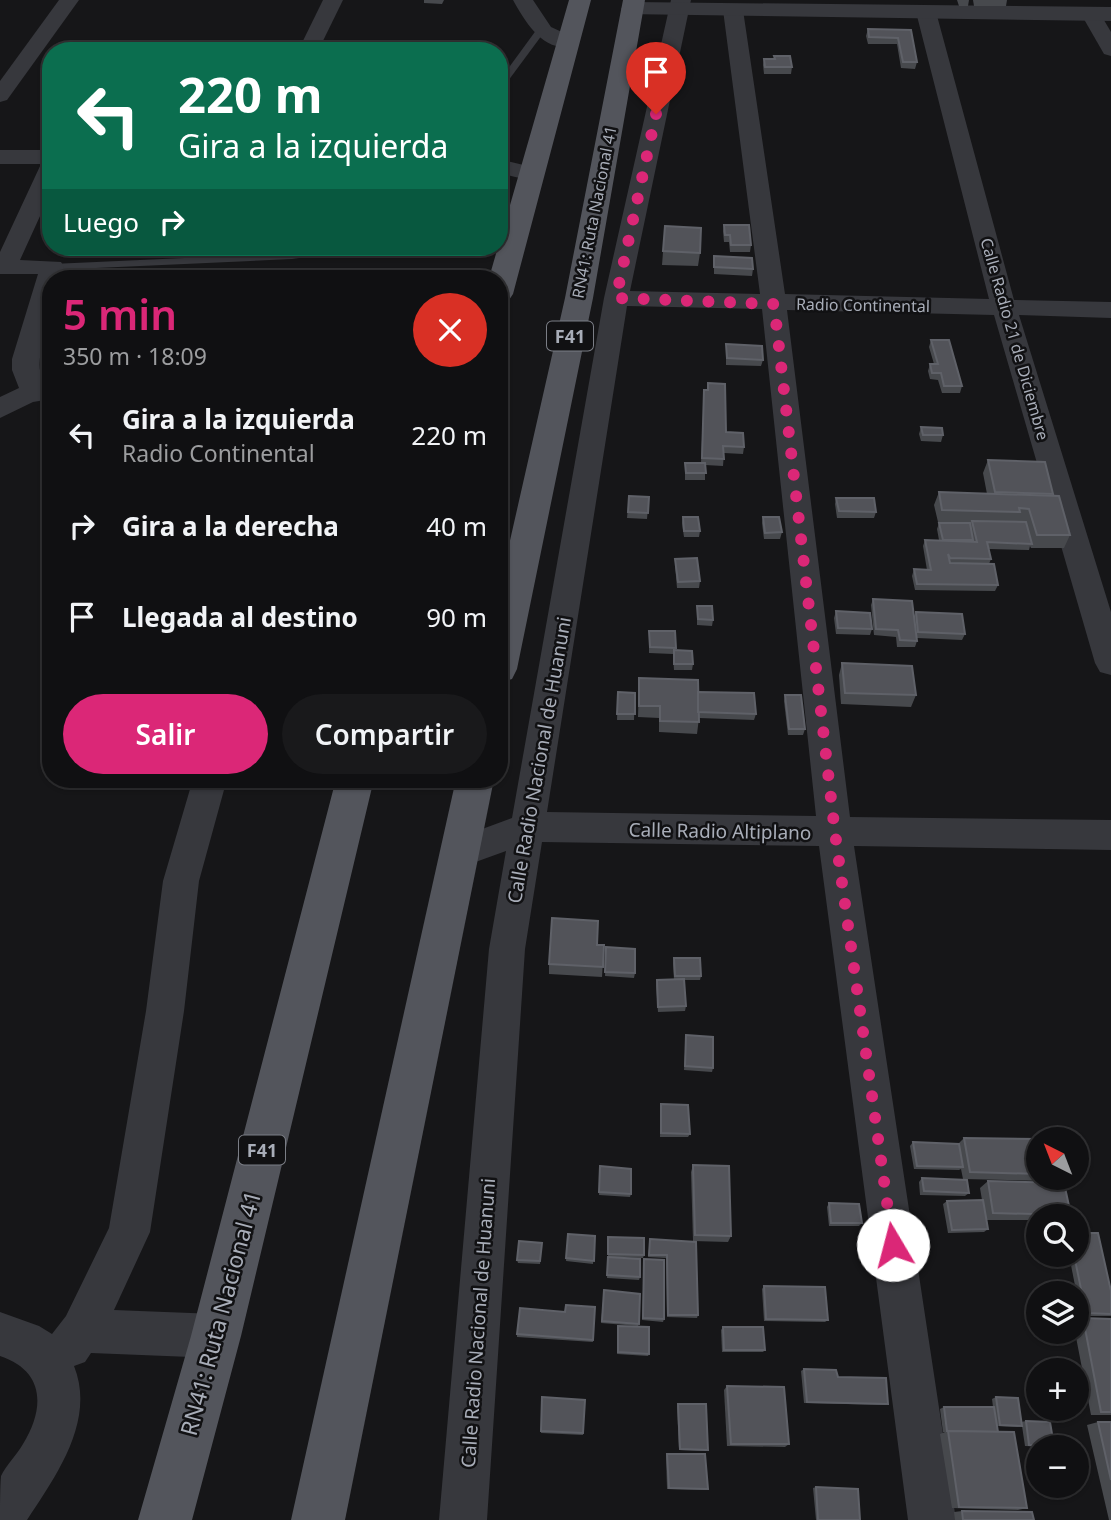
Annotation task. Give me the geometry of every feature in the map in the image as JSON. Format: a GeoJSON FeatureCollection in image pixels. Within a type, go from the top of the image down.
{"type":"FeatureCollection","features":[{"type":"Feature","properties":{"kind":"main road"},"geometry":{"type":"LineString","coordinates":[[505,270],[580,0]]}},
{"type":"Feature","properties":{"kind":"main road","name":"RN41: Ruta Nacional 41"},"geometry":{"type":"LineString","coordinates":[[508,628],[579,298],[633,4]]}},
{"type":"Feature","properties":{"kind":"main road","name":"RN41: Ruta Nacional 41"},"geometry":{"type":"LineString","coordinates":[[165,1520],[216,1336],[353,788]]}},
{"type":"Feature","properties":{"kind":"main road"},"geometry":{"type":"LineString","coordinates":[[318,1520],[473,788]]}},
{"type":"Feature","properties":{"kind":"street"},"geometry":{"type":"LineString","coordinates":[[0,96],[69,0]]}},
{"type":"Feature","properties":{"kind":"street"},"geometry":{"type":"LineString","coordinates":[[312,42],[333,0]]}},
{"type":"Feature","properties":{"kind":"street"},"geometry":{"type":"LineString","coordinates":[[523,0],[540,31],[552,38],[568,42]]}},
{"type":"Feature","properties":{"kind":"street"},"geometry":{"type":"LineString","coordinates":[[633,4],[733,10],[873,6],[926,12],[1101,14],[1111,50]]}},
{"type":"Feature","properties":{"kind":"street","name":"Calle Radio Nacional de Huanuni"},"geometry":{"type":"LineString","coordinates":[[463,1520],[507,949],[616,298],[680,5]]}},
{"type":"Feature","properties":{"kind":"street"},"geometry":{"type":"LineString","coordinates":[[733,10],[774,304],[835,833],[932,1520]]}},
{"type":"Feature","properties":{"kind":"street","name":"Calle Radio 21 de Diciembre"},"geometry":{"type":"LineString","coordinates":[[926,12],[1004,308],[1111,663]]}},
{"type":"Feature","properties":{"kind":"street"},"geometry":{"type":"LineString","coordinates":[[0,157],[42,157]]}},
{"type":"Feature","properties":{"kind":"street"},"geometry":{"type":"LineString","coordinates":[[508,168],[531,174]]}},
{"type":"Feature","properties":{"kind":"street"},"geometry":{"type":"LineString","coordinates":[[42,185],[2,267],[52,267],[51,270]]}},
{"type":"Feature","properties":{"kind":"street","name":"Radio Continental"},"geometry":{"type":"LineString","coordinates":[[616,298],[774,304],[1111,310]]}},
{"type":"Feature","properties":{"kind":"street"},"geometry":{"type":"LineString","coordinates":[[21,396],[25,359],[42,301]]}},
{"type":"Feature","properties":{"kind":"street"},"geometry":{"type":"LineString","coordinates":[[52,1367],[81,1331],[129,1232],[165,1011],[181,881],[207,788]]}},
{"type":"Feature","properties":{"kind":"street","name":"Calle Radio Altiplano"},"geometry":{"type":"LineString","coordinates":[[459,853],[528,827],[1111,835]]}},
{"type":"Feature","properties":{"kind":"street"},"geometry":{"type":"LineString","coordinates":[[81,1331],[216,1336]]}},
{"type":"Feature","properties":{"kind":"street"},"geometry":{"type":"LineString","coordinates":[[0,1334],[20,1339],[37,1349],[52,1367],[61,1390],[52,1431],[41,1457],[1,1520]]}},
{"type":"Feature","properties":{"kind":"lane"},"geometry":{"type":"LineString","coordinates":[[508,75],[540,31]]}},
{"type":"Feature","properties":{"kind":"lane"},"geometry":{"type":"LineString","coordinates":[[52,267],[292,256]]}},
{"type":"Feature","properties":{"kind":"building"},"geometry":{"type":"Polygon","coordinates":[[[868,29],[911,30],[917,62],[903,62],[898,38],[869,37],[868,29]]]}},
{"type":"Feature","properties":{"kind":"building"},"geometry":{"type":"Polygon","coordinates":[[[774,56],[790,56],[792,67],[765,67],[764,59],[775,59],[774,56]]]}},
{"type":"Feature","properties":{"kind":"building"},"geometry":{"type":"Polygon","coordinates":[[[724,225],[749,225],[751,245],[731,245],[730,235],[725,235],[724,225]]]}},
{"type":"Feature","properties":{"kind":"building"},"geometry":{"type":"Polygon","coordinates":[[[665,226],[701,228],[700,253],[663,251],[665,226]]]}},
{"type":"Feature","properties":{"kind":"building"},"geometry":{"type":"Polygon","coordinates":[[[714,256],[752,258],[753,269],[714,267],[714,256]]]}},
{"type":"Feature","properties":{"kind":"building"},"geometry":{"type":"Polygon","coordinates":[[[931,340],[949,340],[962,386],[944,386],[941,373],[932,373],[930,364],[938,364],[931,340]]]}},
{"type":"Feature","properties":{"kind":"building"},"geometry":{"type":"Polygon","coordinates":[[[726,344],[762,346],[763,360],[727,358],[726,344]]]}},
{"type":"Feature","properties":{"kind":"building"},"geometry":{"type":"Polygon","coordinates":[[[708,383],[725,384],[726,432],[743,433],[744,447],[723,446],[724,459],[702,458],[704,390],[708,390],[708,383]]]}},
{"type":"Feature","properties":{"kind":"building"},"geometry":{"type":"Polygon","coordinates":[[[921,427],[942,428],[943,435],[923,435],[921,427]]]}},
{"type":"Feature","properties":{"kind":"building"},"geometry":{"type":"Polygon","coordinates":[[[988,460],[1045,462],[1053,494],[995,492],[988,460]]]}},
{"type":"Feature","properties":{"kind":"building"},"geometry":{"type":"Polygon","coordinates":[[[685,463],[705,463],[706,473],[686,473],[685,463]]]}},
{"type":"Feature","properties":{"kind":"building"},"geometry":{"type":"Polygon","coordinates":[[[939,492],[1059,496],[1070,535],[1037,535],[1029,509],[1019,508],[1020,512],[942,510],[939,492]]]}},
{"type":"Feature","properties":{"kind":"building"},"geometry":{"type":"Polygon","coordinates":[[[629,496],[649,497],[648,513],[628,512],[629,496]]]}},
{"type":"Feature","properties":{"kind":"building"},"geometry":{"type":"Polygon","coordinates":[[[836,498],[874,498],[876,512],[839,511],[836,498]]]}},
{"type":"Feature","properties":{"kind":"building"},"geometry":{"type":"Polygon","coordinates":[[[683,517],[698,517],[700,531],[684,531],[683,517]]]}},
{"type":"Feature","properties":{"kind":"building"},"geometry":{"type":"Polygon","coordinates":[[[763,517],[779,517],[782,532],[765,533],[763,517]]]}},
{"type":"Feature","properties":{"kind":"building"},"geometry":{"type":"Polygon","coordinates":[[[972,521],[1026,522],[1032,544],[987,542],[991,559],[950,558],[948,554],[950,563],[994,564],[998,585],[917,584],[914,569],[931,570],[925,540],[977,542],[972,521]]]}},
{"type":"Feature","properties":{"kind":"building"},"geometry":{"type":"Polygon","coordinates":[[[939,523],[970,523],[973,540],[943,540],[939,523]]]}},
{"type":"Feature","properties":{"kind":"building"},"geometry":{"type":"Polygon","coordinates":[[[697,558],[700,581],[678,582],[675,559],[697,558]]]}},
{"type":"Feature","properties":{"kind":"building"},"geometry":{"type":"Polygon","coordinates":[[[873,599],[912,601],[917,641],[900,640],[898,630],[876,629],[873,599]]]}},
{"type":"Feature","properties":{"kind":"building"},"geometry":{"type":"Polygon","coordinates":[[[697,606],[712,606],[713,620],[698,619],[697,606]]]}},
{"type":"Feature","properties":{"kind":"building"},"geometry":{"type":"Polygon","coordinates":[[[836,611],[870,613],[872,629],[838,628],[836,611]]]}},
{"type":"Feature","properties":{"kind":"building"},"geometry":{"type":"Polygon","coordinates":[[[916,612],[962,614],[965,634],[918,632],[916,612]]]}},
{"type":"Feature","properties":{"kind":"building"},"geometry":{"type":"Polygon","coordinates":[[[649,631],[675,631],[676,648],[650,647],[649,631]]]}},
{"type":"Feature","properties":{"kind":"building"},"geometry":{"type":"Polygon","coordinates":[[[674,650],[692,651],[693,664],[674,664],[674,650]]]}},
{"type":"Feature","properties":{"kind":"building"},"geometry":{"type":"Polygon","coordinates":[[[842,663],[912,666],[916,695],[845,693],[842,663]]]}},
{"type":"Feature","properties":{"kind":"building"},"geometry":{"type":"Polygon","coordinates":[[[639,678],[698,680],[699,722],[660,721],[660,706],[639,706],[639,678]]]}},
{"type":"Feature","properties":{"kind":"building"},"geometry":{"type":"Polygon","coordinates":[[[618,692],[635,693],[635,714],[617,714],[618,692]]]}},
{"type":"Feature","properties":{"kind":"building"},"geometry":{"type":"Polygon","coordinates":[[[698,692],[754,693],[756,714],[698,712],[698,692]]]}},
{"type":"Feature","properties":{"kind":"building"},"geometry":{"type":"Polygon","coordinates":[[[785,695],[801,695],[805,729],[789,729],[785,695]]]}},
{"type":"Feature","properties":{"kind":"building"},"geometry":{"type":"Polygon","coordinates":[[[552,918],[598,921],[597,945],[604,945],[603,967],[549,964],[552,918]]]}},
{"type":"Feature","properties":{"kind":"building"},"geometry":{"type":"Polygon","coordinates":[[[606,947],[635,949],[635,973],[605,972],[606,947]]]}},
{"type":"Feature","properties":{"kind":"building"},"geometry":{"type":"Polygon","coordinates":[[[674,958],[700,958],[701,976],[675,976],[674,958]]]}},
{"type":"Feature","properties":{"kind":"building"},"geometry":{"type":"Polygon","coordinates":[[[684,979],[686,1006],[658,1007],[657,980],[684,979]]]}},
{"type":"Feature","properties":{"kind":"building"},"geometry":{"type":"Polygon","coordinates":[[[686,1035],[713,1037],[713,1068],[685,1066],[686,1035]]]}},
{"type":"Feature","properties":{"kind":"building"},"geometry":{"type":"Polygon","coordinates":[[[661,1104],[688,1105],[690,1134],[661,1133],[661,1104]]]}},
{"type":"Feature","properties":{"kind":"building"},"geometry":{"type":"Polygon","coordinates":[[[964,1138],[1026,1139],[1026,1174],[970,1172],[964,1138]]]}},
{"type":"Feature","properties":{"kind":"building"},"geometry":{"type":"Polygon","coordinates":[[[913,1142],[959,1144],[963,1167],[917,1166],[913,1142]]]}},
{"type":"Feature","properties":{"kind":"building"},"geometry":{"type":"Polygon","coordinates":[[[693,1165],[729,1166],[731,1236],[695,1235],[693,1165]]]}},
{"type":"Feature","properties":{"kind":"building"},"geometry":{"type":"Polygon","coordinates":[[[600,1166],[631,1169],[631,1194],[599,1192],[600,1166]]]}},
{"type":"Feature","properties":{"kind":"building"},"geometry":{"type":"Polygon","coordinates":[[[922,1178],[967,1180],[969,1193],[924,1191],[922,1178]]]}},
{"type":"Feature","properties":{"kind":"building"},"geometry":{"type":"Polygon","coordinates":[[[988,1181],[1026,1182],[1026,1190],[1066,1190],[1069,1204],[1026,1204],[1026,1214],[993,1213],[988,1181]]]}},
{"type":"Feature","properties":{"kind":"building"},"geometry":{"type":"Polygon","coordinates":[[[983,1200],[988,1229],[952,1230],[947,1201],[983,1200]]]}},
{"type":"Feature","properties":{"kind":"building"},"geometry":{"type":"Polygon","coordinates":[[[829,1203],[859,1204],[862,1223],[831,1223],[829,1203]]]}},
{"type":"Feature","properties":{"kind":"building"},"geometry":{"type":"Polygon","coordinates":[[[1089,1233],[1098,1233],[1111,1291],[1111,1314],[1089,1313],[1089,1281],[1079,1281],[1076,1267],[1089,1267],[1089,1233]]]}},
{"type":"Feature","properties":{"kind":"building"},"geometry":{"type":"Polygon","coordinates":[[[568,1234],[595,1236],[594,1261],[566,1258],[568,1234]]]}},
{"type":"Feature","properties":{"kind":"building"},"geometry":{"type":"Polygon","coordinates":[[[608,1237],[644,1238],[644,1255],[608,1254],[608,1237]]]}},
{"type":"Feature","properties":{"kind":"building"},"geometry":{"type":"Polygon","coordinates":[[[650,1239],[696,1242],[698,1315],[668,1315],[667,1255],[649,1255],[650,1239]]]}},
{"type":"Feature","properties":{"kind":"building"},"geometry":{"type":"Polygon","coordinates":[[[519,1241],[542,1243],[540,1261],[517,1260],[519,1241]]]}},
{"type":"Feature","properties":{"kind":"building"},"geometry":{"type":"Polygon","coordinates":[[[608,1257],[640,1259],[640,1277],[607,1275],[608,1257]]]}},
{"type":"Feature","properties":{"kind":"building"},"geometry":{"type":"Polygon","coordinates":[[[644,1259],[664,1260],[664,1319],[643,1318],[644,1259]]]}},
{"type":"Feature","properties":{"kind":"building"},"geometry":{"type":"Polygon","coordinates":[[[764,1286],[825,1287],[828,1320],[766,1319],[764,1286]]]}},
{"type":"Feature","properties":{"kind":"building"},"geometry":{"type":"Polygon","coordinates":[[[604,1290],[640,1294],[639,1324],[602,1321],[604,1290]]]}},
{"type":"Feature","properties":{"kind":"building"},"geometry":{"type":"Polygon","coordinates":[[[566,1305],[595,1307],[593,1340],[517,1334],[520,1308],[565,1312],[566,1305]]]}},
{"type":"Feature","properties":{"kind":"building"},"geometry":{"type":"Polygon","coordinates":[[[1089,1318],[1111,1319],[1111,1412],[1101,1412],[1088,1344],[1089,1318]]]}},
{"type":"Feature","properties":{"kind":"building"},"geometry":{"type":"Polygon","coordinates":[[[618,1326],[649,1327],[649,1354],[618,1352],[618,1326]]]}},
{"type":"Feature","properties":{"kind":"building"},"geometry":{"type":"Polygon","coordinates":[[[723,1327],[763,1327],[765,1350],[724,1350],[723,1327]]]}},
{"type":"Feature","properties":{"kind":"building"},"geometry":{"type":"Polygon","coordinates":[[[804,1369],[836,1370],[838,1377],[886,1378],[888,1404],[807,1402],[804,1369]]]}},
{"type":"Feature","properties":{"kind":"building"},"geometry":{"type":"Polygon","coordinates":[[[727,1386],[784,1387],[789,1444],[731,1444],[727,1386]]]}},
{"type":"Feature","properties":{"kind":"building"},"geometry":{"type":"Polygon","coordinates":[[[542,1397],[585,1400],[583,1433],[541,1431],[542,1397]]]}},
{"type":"Feature","properties":{"kind":"building"},"geometry":{"type":"Polygon","coordinates":[[[996,1397],[1018,1398],[1022,1426],[1000,1425],[996,1397]]]}},
{"type":"Feature","properties":{"kind":"building"},"geometry":{"type":"Polygon","coordinates":[[[678,1404],[706,1404],[708,1450],[680,1449],[678,1404]]]}},
{"type":"Feature","properties":{"kind":"building"},"geometry":{"type":"Polygon","coordinates":[[[944,1407],[994,1407],[998,1432],[947,1431],[944,1407]]]}},
{"type":"Feature","properties":{"kind":"building"},"geometry":{"type":"Polygon","coordinates":[[[1026,1421],[1050,1422],[1052,1435],[1028,1435],[1026,1421]]]}},
{"type":"Feature","properties":{"kind":"building"},"geometry":{"type":"Polygon","coordinates":[[[1098,1422],[1111,1422],[1111,1480],[1098,1422]]]}},
{"type":"Feature","properties":{"kind":"building"},"geometry":{"type":"Polygon","coordinates":[[[948,1431],[1014,1432],[1027,1508],[959,1507],[948,1431]]]}},
{"type":"Feature","properties":{"kind":"building"},"geometry":{"type":"Polygon","coordinates":[[[667,1454],[705,1454],[708,1489],[669,1488],[667,1454]]]}},
{"type":"Feature","properties":{"kind":"building"},"geometry":{"type":"Polygon","coordinates":[[[816,1487],[858,1489],[860,1520],[818,1520],[816,1487]]]}},
{"type":"Feature","properties":{"kind":"building"},"geometry":{"type":"Polygon","coordinates":[[[962,1511],[1032,1512],[1034,1520],[963,1520],[962,1511]]]}},
{"type":"Feature","properties":{"kind":"route"},"geometry":{"type":"LineString","coordinates":[[656,114],[616,298],[774,304],[835,833],[893,1245]]}}]}
